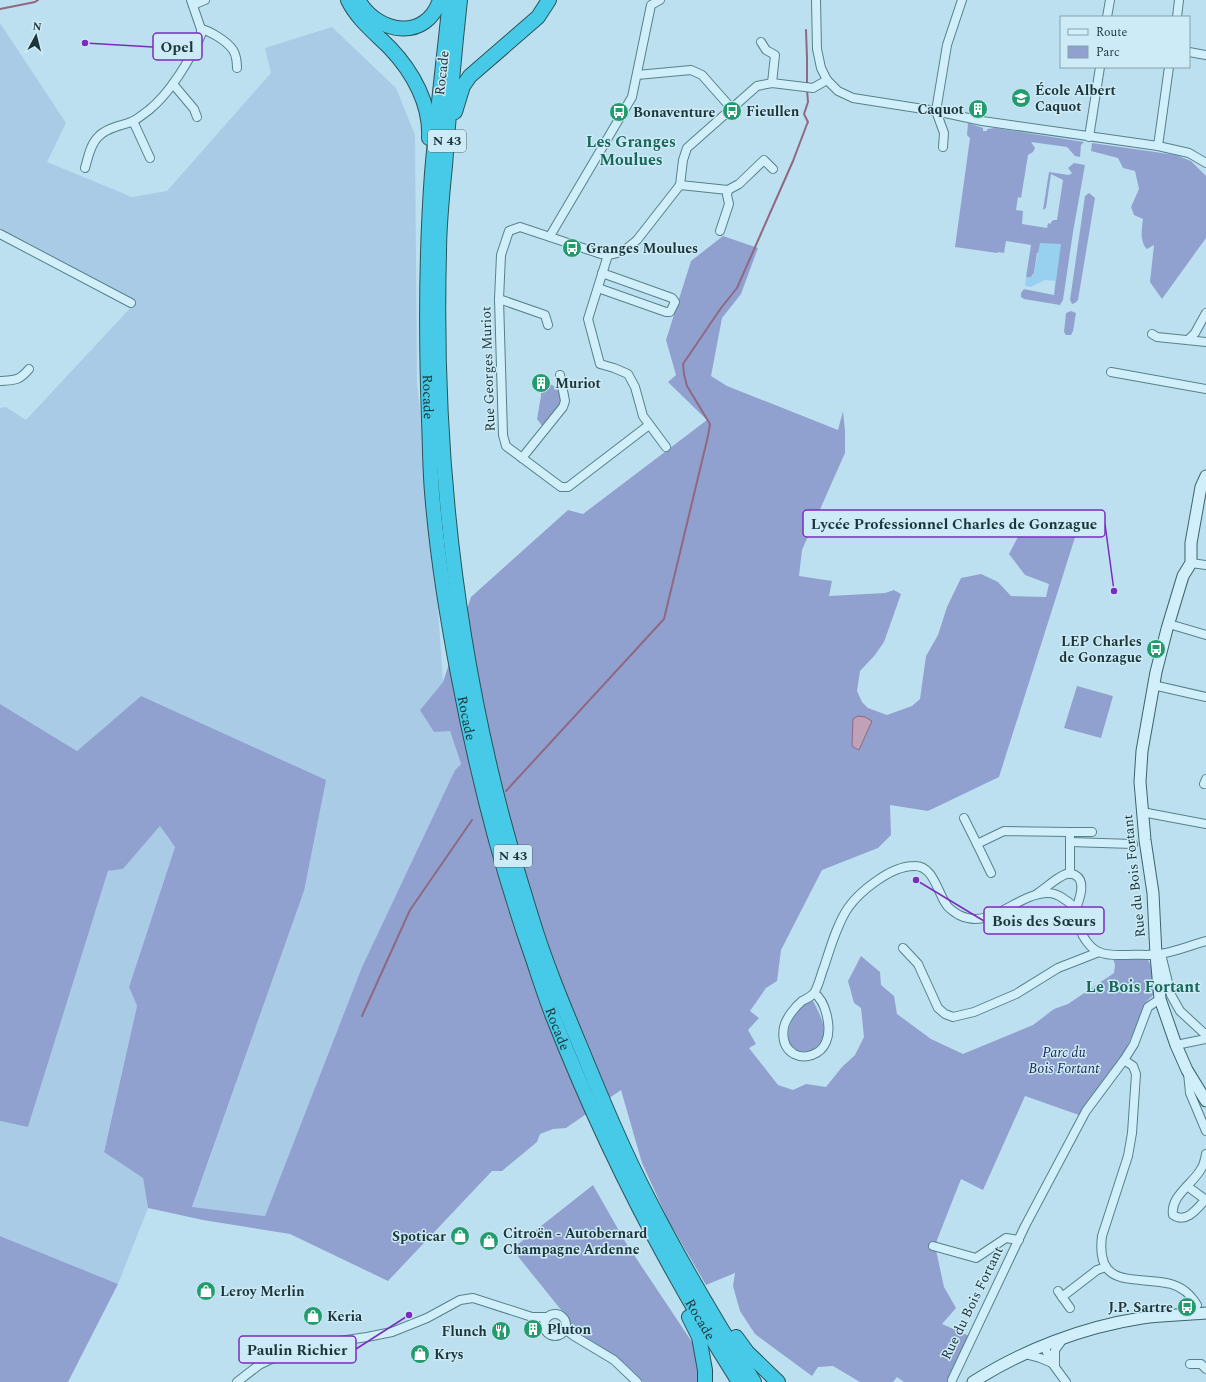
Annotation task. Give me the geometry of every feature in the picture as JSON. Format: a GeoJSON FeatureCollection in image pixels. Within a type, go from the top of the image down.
{"type":"FeatureCollection","features":[{"type":"Feature","properties":{"kind":"highway"},"geometry":{"type":"LineString","coordinates":[[348,0],[359,17],[391,50],[415,81],[428,115],[428,158],[432,172]]}},
{"type":"Feature","properties":{"kind":"highway"},"geometry":{"type":"LineString","coordinates":[[358,0],[364,10],[378,22],[389,27],[401,29],[416,27],[425,21],[433,14],[440,0]]}},
{"type":"Feature","properties":{"kind":"highway","name":"Rocade"},"geometry":{"type":"LineString","coordinates":[[450,0],[432,172],[426,347],[432,490],[446,608],[468,726],[492,825],[520,923],[551,1012],[602,1133],[651,1233],[684,1293],[739,1382]]}},
{"type":"Feature","properties":{"kind":"highway","name":"N 43"},"geometry":{"type":"LineString","coordinates":[[460,0],[441,216],[439,253],[438,366],[445,490],[459,604],[480,721],[501,813],[532,921],[564,1008],[614,1127],[649,1200],[688,1272],[754,1382]]}},
{"type":"Feature","properties":{"kind":"highway"},"geometry":{"type":"LineString","coordinates":[[441,216],[452,131],[457,102],[463,86],[480,65],[538,17],[549,0]]}},
{"type":"Feature","properties":{"kind":"highway"},"geometry":{"type":"LineString","coordinates":[[651,1233],[699,1337],[705,1370],[705,1382]]}},
{"type":"Feature","properties":{"kind":"highway"},"geometry":{"type":"LineString","coordinates":[[688,1272],[747,1352],[778,1382]]}},
{"type":"Feature","properties":{"kind":"street"},"geometry":{"type":"LineString","coordinates":[[85,168],[91,147],[98,137],[119,125],[133,122],[150,108],[173,84],[201,35],[201,28],[192,2],[205,0]]}},
{"type":"Feature","properties":{"kind":"street"},"geometry":{"type":"LineString","coordinates":[[550,236],[562,213],[632,97],[651,5],[660,0]]}},
{"type":"Feature","properties":{"kind":"street"},"geometry":{"type":"LineString","coordinates":[[816,0],[817,49],[821,68],[827,80],[838,91],[853,98],[936,111],[982,122],[1158,146],[1189,152],[1206,163]]}},
{"type":"Feature","properties":{"kind":"street"},"geometry":{"type":"LineString","coordinates":[[943,147],[944,133],[936,111],[947,45],[962,0]]}},
{"type":"Feature","properties":{"kind":"street"},"geometry":{"type":"LineString","coordinates":[[1107,16],[1110,0]]}},
{"type":"Feature","properties":{"kind":"street"},"geometry":{"type":"LineString","coordinates":[[1177,16],[1179,0]]}},
{"type":"Feature","properties":{"kind":"street"},"geometry":{"type":"LineString","coordinates":[[201,28],[211,32],[233,49],[237,68]]}},
{"type":"Feature","properties":{"kind":"street"},"geometry":{"type":"LineString","coordinates":[[761,42],[766,50],[775,55],[772,83]]}},
{"type":"Feature","properties":{"kind":"street"},"geometry":{"type":"LineString","coordinates":[[1190,52],[1206,55]]}},
{"type":"Feature","properties":{"kind":"street"},"geometry":{"type":"LineString","coordinates":[[1089,137],[1100,68]]}},
{"type":"Feature","properties":{"kind":"street"},"geometry":{"type":"LineString","coordinates":[[1158,146],[1170,68]]}},
{"type":"Feature","properties":{"kind":"street"},"geometry":{"type":"LineString","coordinates":[[637,75],[690,70],[702,75],[732,108]]}},
{"type":"Feature","properties":{"kind":"street"},"geometry":{"type":"LineString","coordinates":[[666,447],[643,416],[635,387],[628,374],[600,364],[588,320],[608,255],[626,249],[637,240],[680,185],[682,160],[687,148],[757,86],[772,83],[813,88],[827,80]]}},
{"type":"Feature","properties":{"kind":"street"},"geometry":{"type":"LineString","coordinates":[[173,84],[194,109],[197,117]]}},
{"type":"Feature","properties":{"kind":"street"},"geometry":{"type":"LineString","coordinates":[[133,122],[150,158]]}},
{"type":"Feature","properties":{"kind":"street"},"geometry":{"type":"LineString","coordinates":[[680,185],[728,190],[739,184],[764,160],[773,169]]}},
{"type":"Feature","properties":{"kind":"street"},"geometry":{"type":"LineString","coordinates":[[720,231],[729,204],[727,196],[728,190]]}},
{"type":"Feature","properties":{"kind":"street","name":"Rue Georges Muriot"},"geometry":{"type":"LineString","coordinates":[[608,255],[586,250],[550,236],[520,227],[509,231],[500,255],[499,299],[503,436],[506,446],[561,487],[568,487],[649,425]]}},
{"type":"Feature","properties":{"kind":"street"},"geometry":{"type":"LineString","coordinates":[[0,234],[130,303]]}},
{"type":"Feature","properties":{"kind":"street"},"geometry":{"type":"LineString","coordinates":[[598,288],[666,312],[670,312],[675,302],[672,298],[602,273]]}},
{"type":"Feature","properties":{"kind":"street"},"geometry":{"type":"LineString","coordinates":[[499,299],[545,315],[548,325]]}},
{"type":"Feature","properties":{"kind":"street"},"geometry":{"type":"LineString","coordinates":[[1188,340],[1195,333],[1206,313]]}},
{"type":"Feature","properties":{"kind":"street"},"geometry":{"type":"LineString","coordinates":[[1152,334],[1158,337],[1206,342]]}},
{"type":"Feature","properties":{"kind":"street"},"geometry":{"type":"LineString","coordinates":[[0,381],[17,380],[23,377],[29,369]]}},
{"type":"Feature","properties":{"kind":"street"},"geometry":{"type":"LineString","coordinates":[[1111,372],[1206,389]]}},
{"type":"Feature","properties":{"kind":"street"},"geometry":{"type":"LineString","coordinates":[[522,458],[563,407],[565,401],[560,375]]}},
{"type":"Feature","properties":{"kind":"street","name":"Rue du Bois Fortant"},"geometry":{"type":"LineString","coordinates":[[952,1380],[1019,1240],[1086,1111],[1134,1044],[1148,1007],[1160,999],[1153,893],[1142,812],[1140,782],[1142,751],[1153,685],[1169,624],[1184,576],[1191,562],[1191,543],[1201,487],[1206,476]]}},
{"type":"Feature","properties":{"kind":"street"},"geometry":{"type":"LineString","coordinates":[[1191,562],[1206,565]]}},
{"type":"Feature","properties":{"kind":"street"},"geometry":{"type":"LineString","coordinates":[[1169,624],[1206,635]]}},
{"type":"Feature","properties":{"kind":"street"},"geometry":{"type":"LineString","coordinates":[[1153,685],[1206,695]]}},
{"type":"Feature","properties":{"kind":"street"},"geometry":{"type":"LineString","coordinates":[[1142,812],[1206,824]]}},
{"type":"Feature","properties":{"kind":"street"},"geometry":{"type":"LineString","coordinates":[[964,818],[991,872]]}},
{"type":"Feature","properties":{"kind":"street"},"geometry":{"type":"LineString","coordinates":[[978,844],[1004,831],[1092,832]]}},
{"type":"Feature","properties":{"kind":"street"},"geometry":{"type":"LineString","coordinates":[[1070,832],[1070,874]]}},
{"type":"Feature","properties":{"kind":"street"},"geometry":{"type":"LineString","coordinates":[[1070,842],[1133,844]]}},
{"type":"Feature","properties":{"kind":"street"},"geometry":{"type":"LineString","coordinates":[[814,993],[819,997],[827,1016],[828,1028],[826,1042],[818,1052],[810,1056],[800,1056],[792,1053],[785,1045],[783,1036],[785,1024],[800,1003],[814,993],[840,923],[847,909],[865,890],[881,877],[908,866],[917,866],[924,869],[932,876],[946,905],[960,916],[981,919],[990,917],[1033,896],[1060,877],[1074,874],[1079,878],[1082,885],[1076,909],[1080,930],[1092,948],[1099,952],[1112,955],[1158,954],[1206,941]]}},
{"type":"Feature","properties":{"kind":"street"},"geometry":{"type":"LineString","coordinates":[[1033,896],[1049,893],[1060,896],[1076,909]]}},
{"type":"Feature","properties":{"kind":"street"},"geometry":{"type":"LineString","coordinates":[[903,948],[918,964],[938,1008],[944,1014],[953,1017],[974,1012],[1016,994],[1058,968],[1099,952]]}},
{"type":"Feature","properties":{"kind":"street"},"geometry":{"type":"LineString","coordinates":[[1158,954],[1171,995],[1180,1011],[1206,1035]]}},
{"type":"Feature","properties":{"kind":"street"},"geometry":{"type":"LineString","coordinates":[[1160,999],[1176,1045],[1187,1070],[1206,1101]]}},
{"type":"Feature","properties":{"kind":"street"},"geometry":{"type":"LineString","coordinates":[[1176,1045],[1206,1039]]}},
{"type":"Feature","properties":{"kind":"street"},"geometry":{"type":"LineString","coordinates":[[1124,1060],[1133,1066],[1136,1074],[1132,1133],[1128,1156],[1102,1236],[1100,1249],[1102,1261],[1116,1276],[1126,1279],[1172,1284],[1185,1291],[1197,1305]]}},
{"type":"Feature","properties":{"kind":"street"},"geometry":{"type":"LineString","coordinates":[[1187,1070],[1190,1093],[1206,1131]]}},
{"type":"Feature","properties":{"kind":"street"},"geometry":{"type":"LineString","coordinates":[[1187,1186],[1206,1200],[1186,1217],[1177,1218],[1173,1215],[1172,1208],[1175,1201],[1187,1186],[1201,1169],[1206,1154]]}},
{"type":"Feature","properties":{"kind":"street","name":"Rue du Bois Fortant"},"geometry":{"type":"LineString","coordinates":[[933,1246],[976,1258],[1006,1238],[1019,1240]]}},
{"type":"Feature","properties":{"kind":"street"},"geometry":{"type":"LineString","coordinates":[[1070,1308],[1060,1294],[1097,1270],[1106,1267]]}},
{"type":"Feature","properties":{"kind":"street"},"geometry":{"type":"LineString","coordinates":[[237,1382],[258,1365],[286,1352],[319,1344],[392,1332],[421,1321],[460,1300],[473,1298],[532,1317],[544,1325],[548,1333],[554,1336],[560,1334],[565,1329],[565,1321],[561,1316],[554,1314],[547,1317],[532,1317]]}},
{"type":"Feature","properties":{"kind":"street"},"geometry":{"type":"LineString","coordinates":[[973,1382],[997,1368],[1044,1346],[1106,1326],[1141,1318],[1206,1313]]}},
{"type":"Feature","properties":{"kind":"street"},"geometry":{"type":"LineString","coordinates":[[544,1325],[547,1317]]}},
{"type":"Feature","properties":{"kind":"street"},"geometry":{"type":"LineString","coordinates":[[565,1329],[614,1360],[637,1382]]}},
{"type":"Feature","properties":{"kind":"street"},"geometry":{"type":"LineString","coordinates":[[1054,1365],[1055,1350],[1063,1339]]}},
{"type":"Feature","properties":{"kind":"street"},"geometry":{"type":"LineString","coordinates":[[1044,1346],[1054,1365],[1066,1382]]}},
{"type":"Feature","properties":{"kind":"street"},"geometry":{"type":"LineString","coordinates":[[1025,1354],[1040,1358],[1054,1365]]}},
{"type":"Feature","properties":{"kind":"street"},"geometry":{"type":"LineString","coordinates":[[1190,1364],[1201,1364],[1206,1369]]}},
{"type":"Feature","properties":{"kind":"shaded area"},"geometry":{"type":"Polygon","coordinates":[[[0,23],[66,123],[47,162],[132,197],[167,191],[271,73],[265,48],[332,27],[396,88],[415,135],[417,383],[433,535],[443,682],[420,710],[450,731],[461,764],[455,770],[362,967],[265,1216],[192,1208],[304,891],[141,696],[77,751],[0,704],[0,408],[6,407],[26,420],[134,304],[0,231],[0,23]]]}},
{"type":"Feature","properties":{"kind":"shaded area"},"geometry":{"type":"Polygon","coordinates":[[[858,716],[865,717],[872,721],[859,750],[852,745],[853,719],[858,716]]]}},
{"type":"Feature","properties":{"kind":"shaded area"},"geometry":{"type":"Polygon","coordinates":[[[160,826],[175,847],[129,987],[137,1006],[104,1151],[143,1178],[148,1208],[118,1284],[0,1236],[0,1121],[28,1127],[108,871],[123,869],[160,826]]]}},
{"type":"Feature","properties":{"kind":"green space"},"geometry":{"type":"Polygon","coordinates":[[[968,123],[983,128],[983,131],[995,128],[1084,142],[1081,145],[1080,157],[1075,156],[1067,147],[1031,142],[1035,148],[1033,152],[1028,155],[1021,198],[1018,197],[1016,210],[1023,211],[1022,224],[1047,228],[1048,223],[1050,224],[1053,220],[1057,220],[1063,180],[1051,174],[1046,208],[1043,210],[1049,172],[1069,175],[1072,173],[1068,168],[1074,163],[1085,165],[1063,300],[1060,305],[1024,299],[1021,297],[1021,293],[1024,289],[1054,295],[1060,244],[1037,253],[1034,273],[1031,277],[1026,277],[1031,245],[1006,241],[1004,253],[955,247],[970,138],[967,135],[968,123]]]}},
{"type":"Feature","properties":{"kind":"green space"},"geometry":{"type":"Polygon","coordinates":[[[1092,143],[1176,155],[1191,161],[1206,176],[1206,238],[1162,299],[1150,282],[1154,245],[1147,249],[1144,246],[1142,234],[1143,219],[1134,215],[1131,207],[1139,189],[1135,171],[1123,168],[1118,158],[1091,151],[1092,143]]]}},
{"type":"Feature","properties":{"kind":"green space"},"geometry":{"type":"Polygon","coordinates":[[[1089,193],[1095,198],[1078,300],[1072,304],[1070,300],[1085,196],[1089,193]]]}},
{"type":"Feature","properties":{"kind":"green space","name":"Parc du Bois Fortant"},"geometry":{"type":"Polygon","coordinates":[[[723,236],[758,248],[741,294],[722,318],[711,376],[727,386],[838,430],[843,411],[845,453],[802,550],[799,576],[832,581],[829,596],[885,593],[894,590],[901,594],[884,642],[875,655],[860,671],[857,691],[862,702],[868,708],[887,715],[912,706],[920,699],[926,656],[938,635],[947,607],[961,578],[981,574],[998,582],[1011,596],[1046,597],[1049,584],[1025,575],[1009,554],[1022,529],[1037,515],[1077,531],[999,777],[928,811],[890,805],[891,835],[878,848],[822,870],[781,950],[777,981],[766,988],[750,1011],[759,1018],[748,1030],[756,1044],[749,1048],[778,1085],[793,1090],[806,1084],[826,1087],[842,1067],[855,1055],[864,1037],[861,1008],[854,1003],[848,981],[861,956],[880,972],[881,985],[894,996],[897,1014],[931,1039],[963,1054],[1033,1025],[1054,1009],[1068,1004],[1114,973],[1115,965],[1113,958],[1147,958],[1154,979],[1155,993],[1145,1003],[1136,1028],[1124,1052],[1083,1111],[1079,1115],[1025,1096],[983,1190],[961,1179],[937,1240],[936,1250],[944,1287],[956,1308],[942,1324],[974,1338],[951,1382],[904,1382],[897,1377],[893,1382],[860,1382],[833,1366],[818,1367],[812,1376],[755,1334],[740,1311],[733,1286],[735,1273],[706,1285],[668,1220],[642,1163],[621,1090],[566,1128],[553,1129],[540,1134],[537,1142],[502,1171],[492,1171],[388,1281],[290,1234],[203,1220],[148,1208],[143,1178],[104,1152],[137,1006],[129,987],[175,847],[160,826],[123,869],[108,871],[28,1127],[0,1121],[0,704],[77,751],[141,696],[326,780],[304,891],[192,1207],[265,1216],[362,967],[455,770],[461,764],[450,731],[434,732],[420,710],[443,682],[471,597],[568,510],[583,514],[707,420],[668,382],[676,375],[666,340],[691,261],[723,236]]]}},
{"type":"Feature","properties":{"kind":"green space"},"geometry":{"type":"Polygon","coordinates":[[[1071,311],[1076,313],[1073,331],[1071,335],[1066,335],[1064,332],[1066,313],[1071,311]]]}},
{"type":"Feature","properties":{"kind":"green space"},"geometry":{"type":"Polygon","coordinates":[[[550,384],[559,389],[561,400],[559,407],[543,427],[537,419],[541,396],[541,386],[550,384]]]}},
{"type":"Feature","properties":{"kind":"green space"},"geometry":{"type":"Polygon","coordinates":[[[1077,686],[1113,696],[1101,738],[1064,728],[1077,686]]]}},
{"type":"Feature","properties":{"kind":"green space"},"geometry":{"type":"Polygon","coordinates":[[[812,999],[822,1020],[824,1031],[823,1037],[821,1042],[812,1051],[799,1051],[789,1042],[789,1030],[794,1016],[802,1006],[812,999]]]}},
{"type":"Feature","properties":{"kind":"green space"},"geometry":{"type":"Polygon","coordinates":[[[593,1185],[626,1243],[698,1351],[701,1382],[643,1382],[624,1363],[577,1334],[570,1326],[566,1316],[512,1249],[593,1185]]]}},
{"type":"Feature","properties":{"kind":"green space"},"geometry":{"type":"Polygon","coordinates":[[[0,1236],[118,1284],[68,1382],[0,1382],[0,1236]]]}},
{"type":"Feature","properties":{"kind":"sand"},"geometry":{"type":"Polygon","coordinates":[[[1040,243],[1061,244],[1056,281],[1045,280],[1031,287],[1025,286],[1026,277],[1031,277],[1034,273],[1040,243]]]}},
{"type":"Feature","properties":{"kind":"waterway"},"geometry":{"type":"LineString","coordinates":[[0,9],[35,2],[38,0]]}},
{"type":"Feature","properties":{"kind":"waterway"},"geometry":{"type":"LineString","coordinates":[[806,30],[807,84]]}},
{"type":"Feature","properties":{"kind":"waterway"},"geometry":{"type":"LineString","coordinates":[[506,791],[664,619],[710,424],[687,386],[683,364],[721,308],[737,288],[793,161],[808,122],[804,114],[808,102],[807,90]]}},
{"type":"Feature","properties":{"kind":"waterway"},"geometry":{"type":"LineString","coordinates":[[362,1016],[410,910],[472,820]]}},
{"type":"Feature","properties":{"kind":"place","name":"Opel"},"geometry":{"type":"Point","coordinates":[85,43]}},
{"type":"Feature","properties":{"kind":"place","name":"École Albert Caquot"},"geometry":{"type":"Point","coordinates":[1021,98]}},
{"type":"Feature","properties":{"kind":"place","name":"Caquot"},"geometry":{"type":"Point","coordinates":[978,109]}},
{"type":"Feature","properties":{"kind":"place","name":"Fieullen"},"geometry":{"type":"Point","coordinates":[732,111]}},
{"type":"Feature","properties":{"kind":"place","name":"Bonaventure"},"geometry":{"type":"Point","coordinates":[619,112]}},
{"type":"Feature","properties":{"kind":"place","name":"Granges Moulues"},"geometry":{"type":"Point","coordinates":[572,248]}},
{"type":"Feature","properties":{"kind":"place","name":"Muriot"},"geometry":{"type":"Point","coordinates":[541,383]}},
{"type":"Feature","properties":{"kind":"place","name":"Lycée Professionnel Charles de Gonzague"},"geometry":{"type":"Point","coordinates":[1114,591]}},
{"type":"Feature","properties":{"kind":"place","name":"LEP Charles de Gonzague"},"geometry":{"type":"Point","coordinates":[1156,649]}},
{"type":"Feature","properties":{"kind":"place","name":"Bois des Sœurs"},"geometry":{"type":"Point","coordinates":[916,880]}},
{"type":"Feature","properties":{"kind":"place","name":"Spoticar"},"geometry":{"type":"Point","coordinates":[460,1236]}},
{"type":"Feature","properties":{"kind":"place","name":"Citroën - Autobernard Champagne Ardenne"},"geometry":{"type":"Point","coordinates":[489,1241]}},
{"type":"Feature","properties":{"kind":"place","name":"Leroy Merlin"},"geometry":{"type":"Point","coordinates":[206,1291]}},
{"type":"Feature","properties":{"kind":"place","name":"J.P. Sartre"},"geometry":{"type":"Point","coordinates":[1187,1307]}},
{"type":"Feature","properties":{"kind":"place","name":"Paulin Richier"},"geometry":{"type":"Point","coordinates":[409,1315]}},
{"type":"Feature","properties":{"kind":"place","name":"Keria"},"geometry":{"type":"Point","coordinates":[313,1316]}},
{"type":"Feature","properties":{"kind":"place","name":"Pluton"},"geometry":{"type":"Point","coordinates":[533,1329]}},
{"type":"Feature","properties":{"kind":"place","name":"Flunch"},"geometry":{"type":"Point","coordinates":[501,1331]}},
{"type":"Feature","properties":{"kind":"place","name":"Krys"},"geometry":{"type":"Point","coordinates":[420,1354]}},
{"type":"Feature","properties":{"kind":"district","name":"Les Granges Moulues"},"geometry":{"type":"Point","coordinates":[631,151]}},
{"type":"Feature","properties":{"kind":"district","name":"Le Bois Fortant"},"geometry":{"type":"Point","coordinates":[1143,987]}}]}
